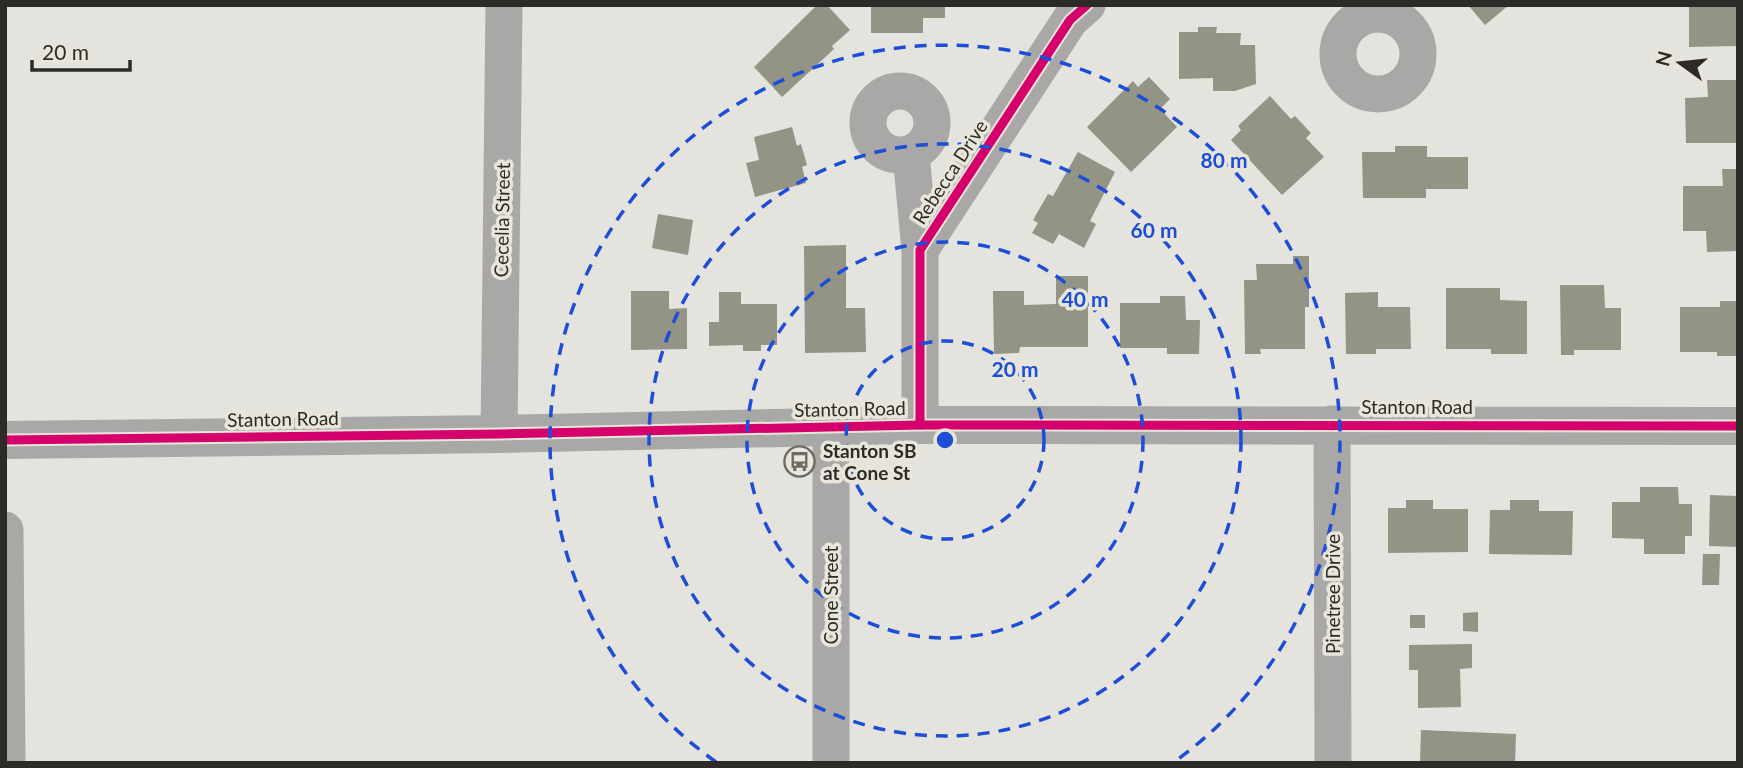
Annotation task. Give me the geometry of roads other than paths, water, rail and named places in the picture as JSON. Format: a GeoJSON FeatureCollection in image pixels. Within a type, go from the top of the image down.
{"type":"FeatureCollection","features":[{"type":"Feature","properties":{"kind":"street","name":"Cecelia Street"},"geometry":{"type":"LineString","coordinates":[[499,434],[504,5]]}},
{"type":"Feature","properties":{"kind":"street","name":"Rebecca Drive"},"geometry":{"type":"LineString","coordinates":[[920,425],[920,250],[1070,20],[1087,5]]}},
{"type":"Feature","properties":{"kind":"street"},"geometry":{"type":"LineString","coordinates":[[911,154],[920,250]]}},
{"type":"Feature","properties":{"kind":"street","name":"Pinetree Drive"},"geometry":{"type":"LineString","coordinates":[[1332,424],[1333,763]]}},
{"type":"Feature","properties":{"kind":"street","name":"Stanton Road"},"geometry":{"type":"LineString","coordinates":[[5,440],[920,425],[1738,426]]}},
{"type":"Feature","properties":{"kind":"street","name":"Cone Street"},"geometry":{"type":"LineString","coordinates":[[831,427],[831,763]]}},
{"type":"Feature","properties":{"kind":"street"},"geometry":{"type":"LineString","coordinates":[[5,530],[7,763]]}},
{"type":"Feature","properties":{"kind":"place","name":"Stanton SB at Cone St"},"geometry":{"type":"Point","coordinates":[800,462]}}]}
